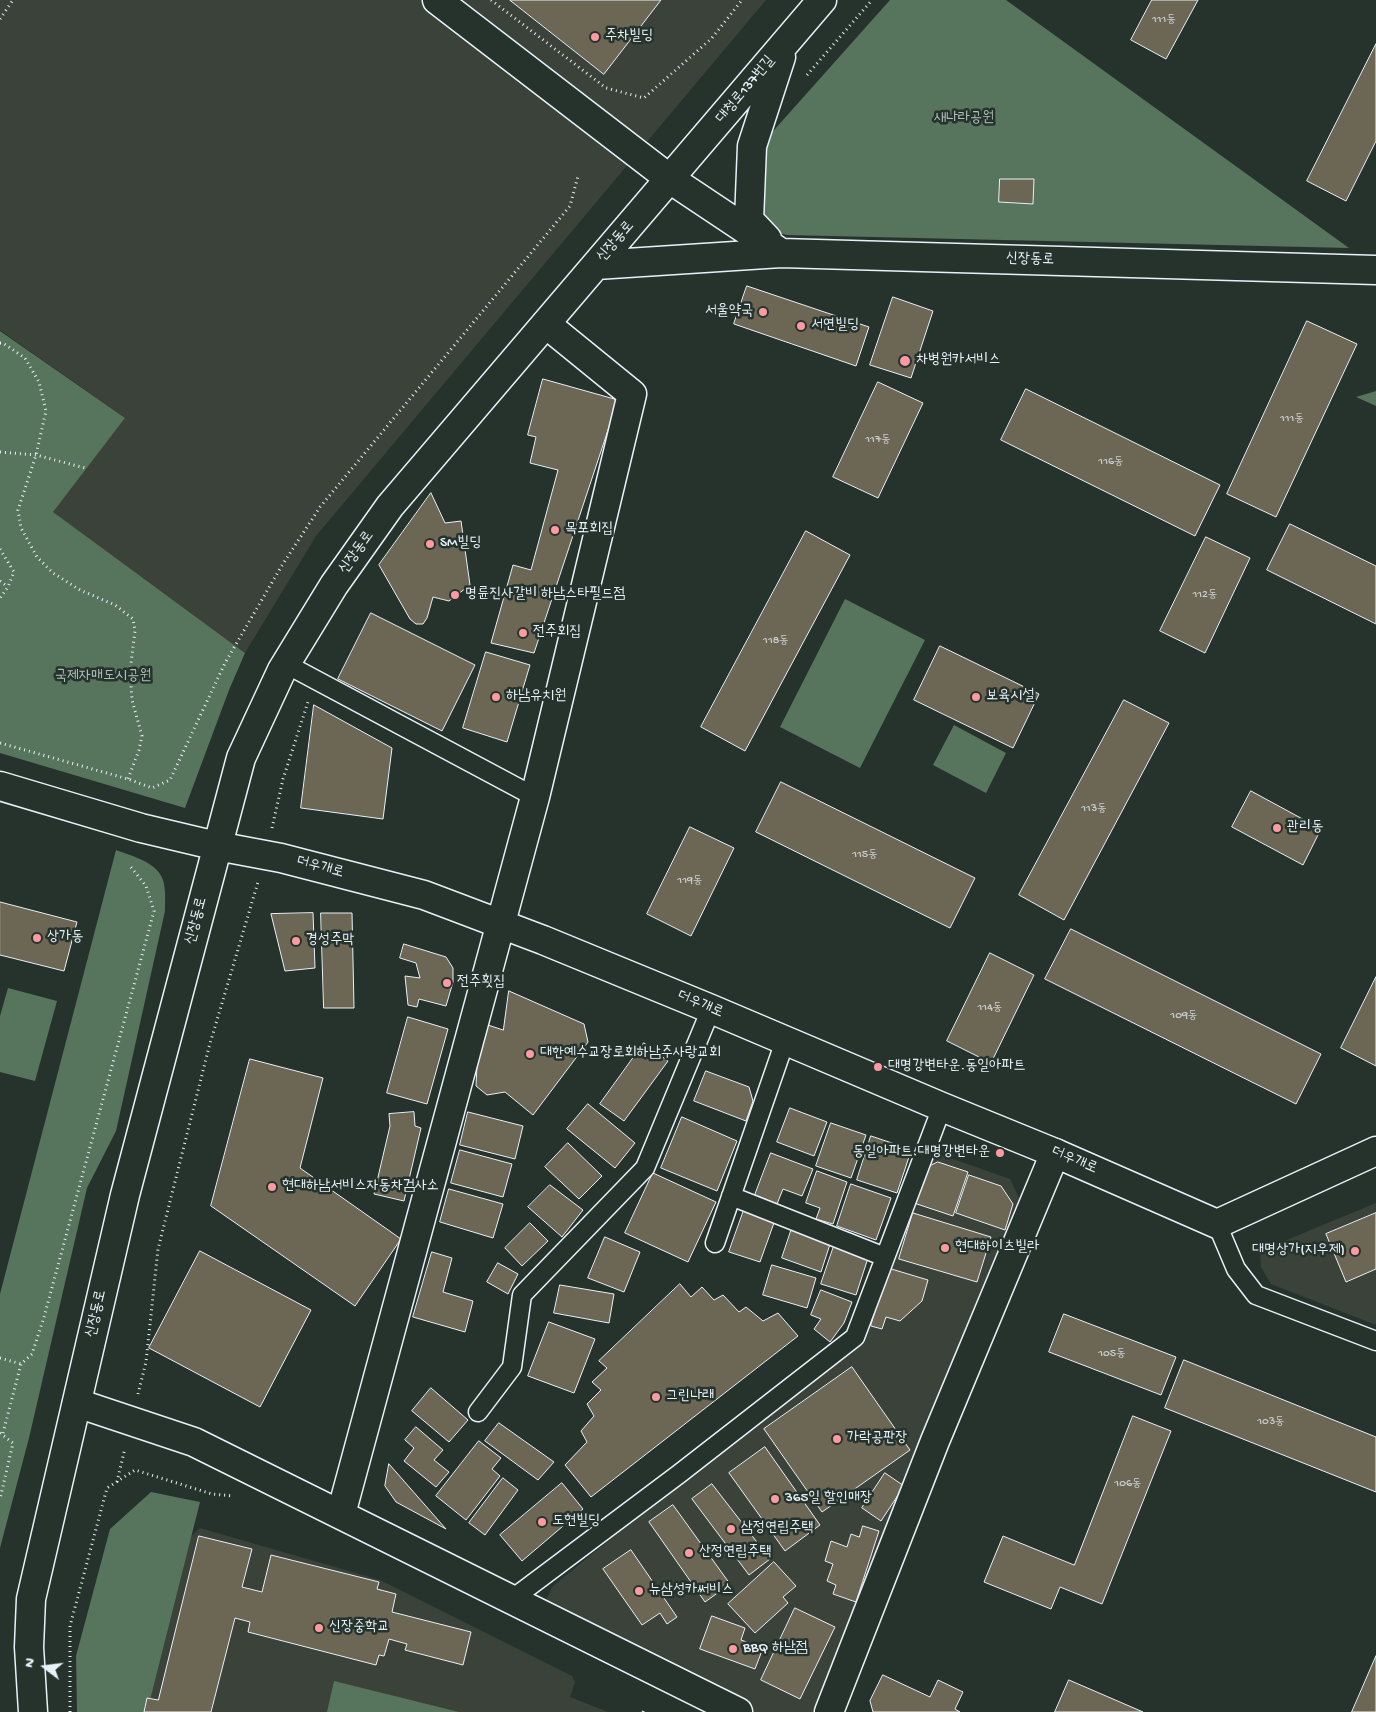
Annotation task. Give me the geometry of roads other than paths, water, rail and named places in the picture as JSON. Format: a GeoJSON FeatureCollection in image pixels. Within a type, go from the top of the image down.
{"type":"FeatureCollection","features":[{"type":"Feature","properties":{"kind":"street"},"geometry":{"type":"LineString","coordinates":[[437,0],[670,179],[780,253]]}},
{"type":"Feature","properties":{"kind":"street","name":"대청로137번길"},"geometry":{"type":"LineString","coordinates":[[670,179],[822,0]]}},
{"type":"Feature","properties":{"kind":"street"},"geometry":{"type":"LineString","coordinates":[[780,253],[749,220],[752,146],[785,44]]}},
{"type":"Feature","properties":{"kind":"street","name":"신장동로"},"geometry":{"type":"LineString","coordinates":[[33,1712],[29,1647],[31,1599],[125,1195],[242,758],[286,664],[334,585],[390,506],[670,179]]}},
{"type":"Feature","properties":{"kind":"street","name":"신장동로"},"geometry":{"type":"LineString","coordinates":[[596,265],[780,253],[1376,270]]}},
{"type":"Feature","properties":{"kind":"street"},"geometry":{"type":"LineString","coordinates":[[341,1514],[535,797],[632,394],[546,324]]}},
{"type":"Feature","properties":{"kind":"street","name":"더우개로"},"geometry":{"type":"LineString","coordinates":[[0,786],[141,828],[217,846],[266,855],[424,895],[711,1009],[1055,1153],[1217,1224]]}},
{"type":"Feature","properties":{"kind":"street"},"geometry":{"type":"LineString","coordinates":[[1217,1224],[1376,1151]]}},
{"type":"Feature","properties":{"kind":"street"},"geometry":{"type":"LineString","coordinates":[[829,1712],[935,1441],[1055,1153]]}},
{"type":"Feature","properties":{"kind":"street"},"geometry":{"type":"LineString","coordinates":[[77,1403],[194,1442],[738,1712]]}},
{"type":"Feature","properties":{"kind":"lane"},"geometry":{"type":"LineString","coordinates":[[286,664],[535,797]]}},
{"type":"Feature","properties":{"kind":"lane"},"geometry":{"type":"LineString","coordinates":[[478,1412],[512,1367],[522,1295],[646,1168],[711,1009]]}},
{"type":"Feature","properties":{"kind":"lane"},"geometry":{"type":"LineString","coordinates":[[715,1243],[785,1041]]}},
{"type":"Feature","properties":{"kind":"lane"},"geometry":{"type":"LineString","coordinates":[[511,1600],[679,1474],[855,1337],[942,1107]]}},
{"type":"Feature","properties":{"kind":"lane"},"geometry":{"type":"LineString","coordinates":[[731,1196],[885,1257]]}},
{"type":"Feature","properties":{"kind":"lane"},"geometry":{"type":"LineString","coordinates":[[1217,1224],[1236,1269],[1256,1295],[1376,1341]]}},
{"type":"Feature","properties":{"kind":"place","name":"주차빌딩"},"geometry":{"type":"Point","coordinates":[595,37]}},
{"type":"Feature","properties":{"kind":"place","name":"서울약국"},"geometry":{"type":"Point","coordinates":[763,312]}},
{"type":"Feature","properties":{"kind":"place","name":"서연빌딩"},"geometry":{"type":"Point","coordinates":[801,326]}},
{"type":"Feature","properties":{"kind":"place","name":"차병원카서비스"},"geometry":{"type":"Point","coordinates":[905,361]}},
{"type":"Feature","properties":{"kind":"place","name":"목포회집"},"geometry":{"type":"Point","coordinates":[555,530]}},
{"type":"Feature","properties":{"kind":"place","name":"SM빌딩"},"geometry":{"type":"Point","coordinates":[430,544]}},
{"type":"Feature","properties":{"kind":"place","name":"명륜진사갈비 하남스타필드점"},"geometry":{"type":"Point","coordinates":[455,595]}},
{"type":"Feature","properties":{"kind":"place","name":"전주회집"},"geometry":{"type":"Point","coordinates":[523,633]}},
{"type":"Feature","properties":{"kind":"place","name":"하남유치원"},"geometry":{"type":"Point","coordinates":[496,697]}},
{"type":"Feature","properties":{"kind":"place","name":"보육시설"},"geometry":{"type":"Point","coordinates":[976,697]}},
{"type":"Feature","properties":{"kind":"place","name":"관리동"},"geometry":{"type":"Point","coordinates":[1277,828]}},
{"type":"Feature","properties":{"kind":"place","name":"상가동"},"geometry":{"type":"Point","coordinates":[37,938]}},
{"type":"Feature","properties":{"kind":"place","name":"경성주막"},"geometry":{"type":"Point","coordinates":[296,941]}},
{"type":"Feature","properties":{"kind":"place","name":"전주횟집"},"geometry":{"type":"Point","coordinates":[447,983]}},
{"type":"Feature","properties":{"kind":"place","name":"대한예수교장로회하남주사랑교회"},"geometry":{"type":"Point","coordinates":[530,1054]}},
{"type":"Feature","properties":{"kind":"place","name":"대명강변타운.동일아파트"},"geometry":{"type":"Point","coordinates":[878,1067]}},
{"type":"Feature","properties":{"kind":"place","name":"동일아파트.대명강변타운"},"geometry":{"type":"Point","coordinates":[1000,1153]}},
{"type":"Feature","properties":{"kind":"place","name":"현대하남서비스자동차검사소"},"geometry":{"type":"Point","coordinates":[272,1187]}},
{"type":"Feature","properties":{"kind":"place","name":"현대하이츠빌라"},"geometry":{"type":"Point","coordinates":[945,1248]}},
{"type":"Feature","properties":{"kind":"place","name":"대명상가(지우제)"},"geometry":{"type":"Point","coordinates":[1355,1251]}},
{"type":"Feature","properties":{"kind":"place","name":"그린나래"},"geometry":{"type":"Point","coordinates":[656,1397]}},
{"type":"Feature","properties":{"kind":"place","name":"가락공판장"},"geometry":{"type":"Point","coordinates":[837,1439]}},
{"type":"Feature","properties":{"kind":"place","name":"365일 할인매장"},"geometry":{"type":"Point","coordinates":[775,1499]}},
{"type":"Feature","properties":{"kind":"place","name":"도현빌딩"},"geometry":{"type":"Point","coordinates":[542,1522]}},
{"type":"Feature","properties":{"kind":"place","name":"삼정연립주택"},"geometry":{"type":"Point","coordinates":[731,1529]}},
{"type":"Feature","properties":{"kind":"place","name":"산정연립주택"},"geometry":{"type":"Point","coordinates":[689,1553]}},
{"type":"Feature","properties":{"kind":"place","name":"뉴삼성카써비스"},"geometry":{"type":"Point","coordinates":[639,1591]}},
{"type":"Feature","properties":{"kind":"place","name":"신장중학교"},"geometry":{"type":"Point","coordinates":[319,1628]}},
{"type":"Feature","properties":{"kind":"place","name":"BBQ 하남점"},"geometry":{"type":"Point","coordinates":[733,1649]}},
{"type":"Feature","properties":{"kind":"park label","name":"새나라공원"},"geometry":{"type":"Point","coordinates":[964,119]}},
{"type":"Feature","properties":{"kind":"park label","name":"국제자매도시공원"},"geometry":{"type":"Point","coordinates":[103,677]}}]}
